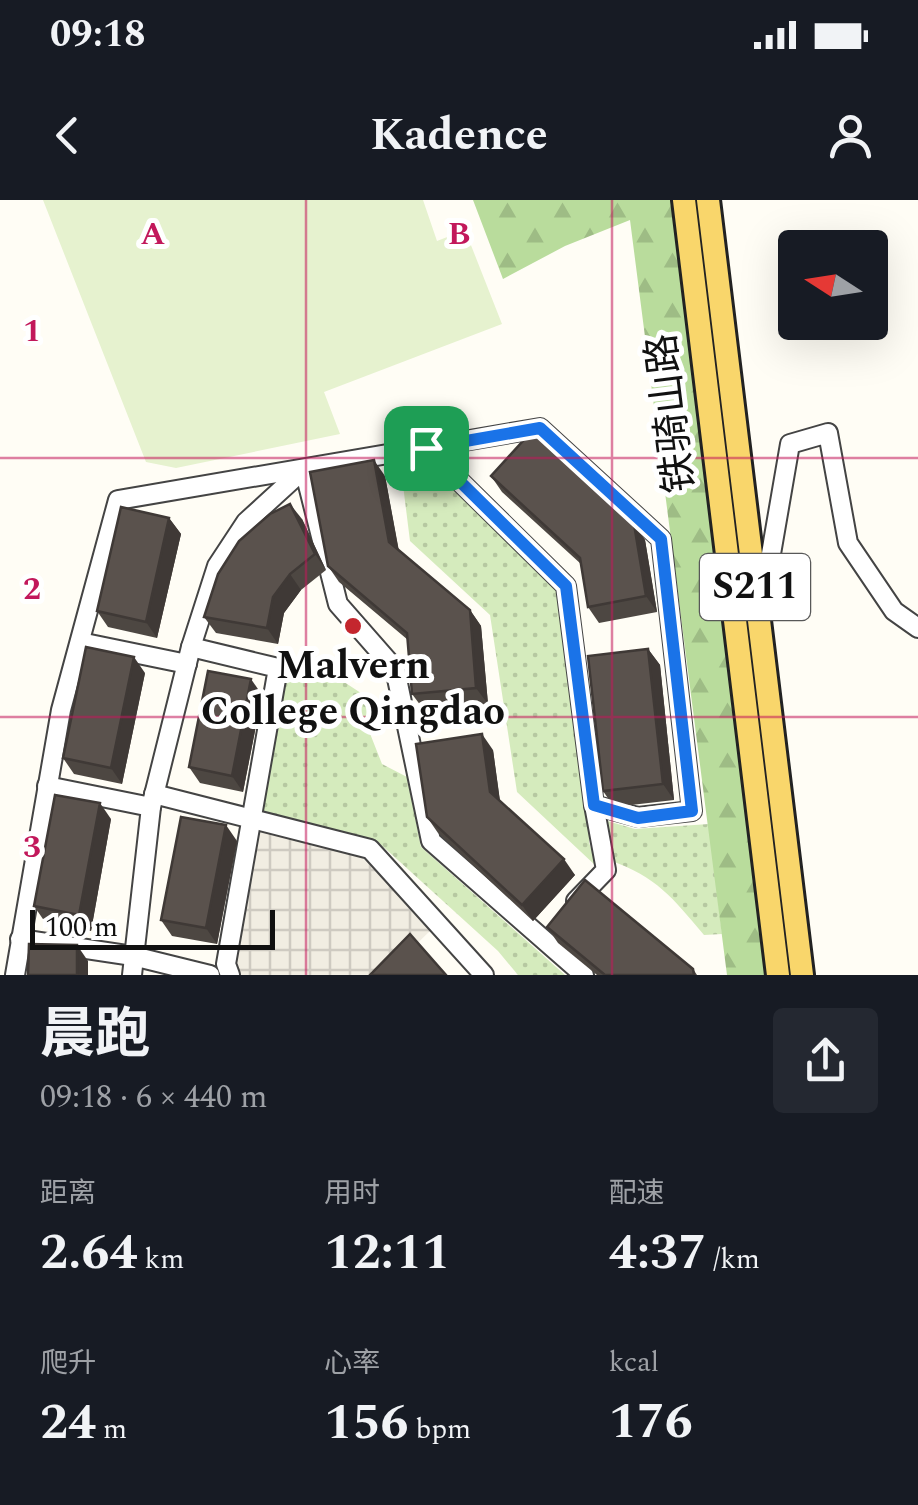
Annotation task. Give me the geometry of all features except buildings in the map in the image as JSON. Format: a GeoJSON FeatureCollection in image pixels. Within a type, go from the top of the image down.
{"type":"FeatureCollection","features":[{"type":"Feature","properties":{"kind":"main road","name":"铁骑山路"},"geometry":{"type":"LineString","coordinates":[[684,200],[778,975]]}},
{"type":"Feature","properties":{"kind":"main road","name":"铁骑山路"},"geometry":{"type":"LineString","coordinates":[[708,200],[802,975]]}},
{"type":"Feature","properties":{"kind":"street"},"geometry":{"type":"LineString","coordinates":[[16,975],[61,710],[118,500],[540,428],[661,539],[692,811],[638,818],[594,805]]}},
{"type":"Feature","properties":{"kind":"street"},"geometry":{"type":"LineString","coordinates":[[759,621],[790,444],[828,433],[848,543],[894,611],[918,628]]}},
{"type":"Feature","properties":{"kind":"street"},"geometry":{"type":"LineString","coordinates":[[426,448],[566,586],[606,870],[554,924]]}},
{"type":"Feature","properties":{"kind":"street"},"geometry":{"type":"LineString","coordinates":[[132,966],[153,801],[189,656],[218,566],[246,522],[304,469]]}},
{"type":"Feature","properties":{"kind":"street"},"geometry":{"type":"LineString","coordinates":[[304,469],[338,604],[395,669],[431,841],[554,924],[584,975]]}},
{"type":"Feature","properties":{"kind":"street"},"geometry":{"type":"LineString","coordinates":[[80,642],[278,668],[226,964],[230,975]]}},
{"type":"Feature","properties":{"kind":"street"},"geometry":{"type":"LineString","coordinates":[[47,786],[252,819],[370,848],[484,975]]}},
{"type":"Feature","properties":{"kind":"street"},"geometry":{"type":"LineString","coordinates":[[20,940],[132,966],[210,975]]}},
{"type":"Feature","properties":{"kind":"green space"},"geometry":{"type":"Polygon","coordinates":[[[43,200],[423,200],[437,241],[465,230],[502,324],[324,392],[340,434],[176,468],[146,462],[43,200]]]}},
{"type":"Feature","properties":{"kind":"green space"},"geometry":{"type":"Polygon","coordinates":[[[473,200],[684,200],[778,975],[727,975],[630,220],[565,246],[503,279],[473,200]]]}},
{"type":"Feature","properties":{"kind":"green space"},"geometry":{"type":"Polygon","coordinates":[[[432,456],[566,586],[594,805],[589,842],[596,866],[517,792],[490,615],[410,541],[400,461],[432,456]]]}},
{"type":"Feature","properties":{"kind":"green space"},"geometry":{"type":"Polygon","coordinates":[[[287,669],[338,678],[367,697],[369,731],[382,764],[407,777],[421,847],[565,975],[518,975],[498,951],[378,842],[253,811],[287,669]]]}},
{"type":"Feature","properties":{"kind":"green space"},"geometry":{"type":"Polygon","coordinates":[[[604,820],[635,829],[709,824],[722,934],[704,935],[662,890],[640,874],[609,860],[604,820]]]}},
{"type":"Feature","properties":{"kind":"shaded area"},"geometry":{"type":"Polygon","coordinates":[[[257,827],[357,853],[434,927],[385,975],[238,975],[233,962],[257,827]]]}},
{"type":"Feature","properties":{"kind":"place","name":"Malvern College Qingdao"},"geometry":{"type":"Point","coordinates":[353,626]}},
{"type":"Feature","properties":{"kind":"route"},"geometry":{"type":"LineString","coordinates":[[540,428],[661,539],[692,811],[638,818],[594,805],[566,586],[426,448],[540,428]]}}]}
